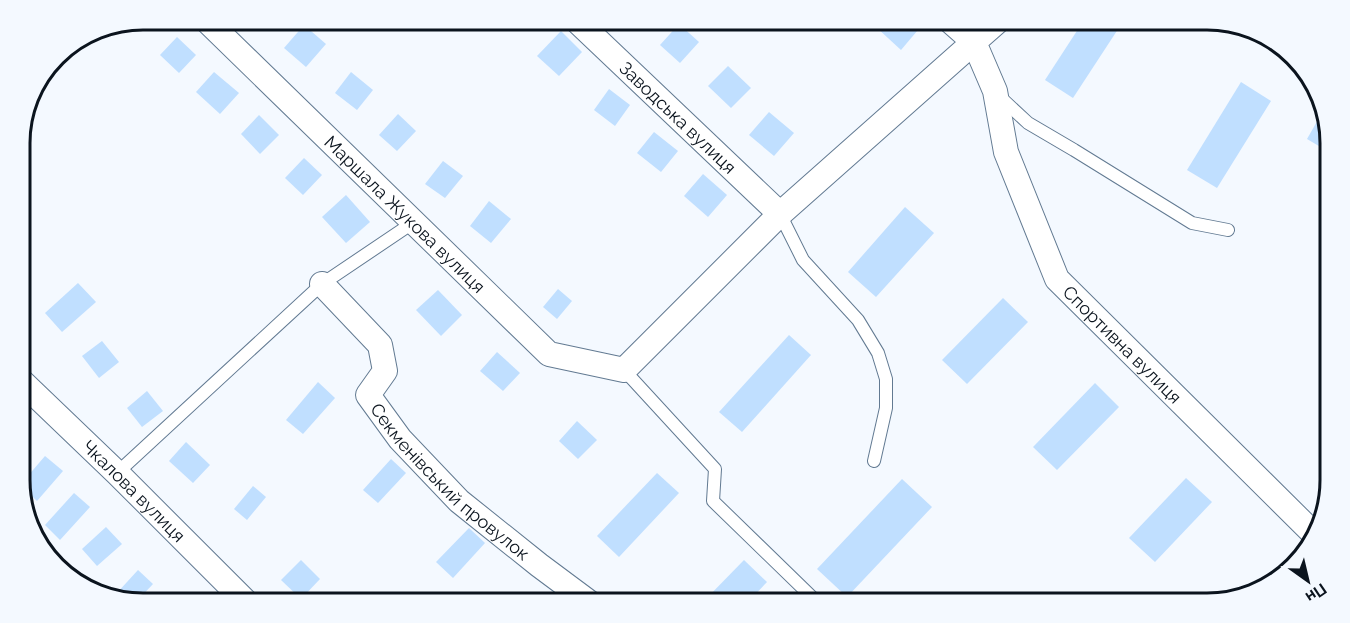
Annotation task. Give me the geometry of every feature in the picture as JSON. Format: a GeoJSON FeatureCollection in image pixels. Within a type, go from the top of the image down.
{"type":"FeatureCollection","features":[{"type":"Feature","properties":{"kind":"street","name":"Маршала Жукова вулиця"},"geometry":{"type":"LineString","coordinates":[[216,30],[549,354],[624,370]]}},
{"type":"Feature","properties":{"kind":"street","name":"Заводська вулиця"},"geometry":{"type":"LineString","coordinates":[[587,30],[780,214]]}},
{"type":"Feature","properties":{"kind":"street"},"geometry":{"type":"LineString","coordinates":[[960,30],[974,42]]}},
{"type":"Feature","properties":{"kind":"street"},"geometry":{"type":"LineString","coordinates":[[624,370],[780,214],[988,30]]}},
{"type":"Feature","properties":{"kind":"street","name":"Спортивна вулиця"},"geometry":{"type":"LineString","coordinates":[[974,42],[995,91],[1006,152],[1057,279],[1309,529]]}},
{"type":"Feature","properties":{"kind":"street","name":"Секменівський провулок"},"geometry":{"type":"LineString","coordinates":[[322,284],[380,345],[385,371],[368,395],[400,439],[459,501],[577,593]]}},
{"type":"Feature","properties":{"kind":"street","name":"Чкалова вулиця"},"geometry":{"type":"LineString","coordinates":[[30,390],[237,593]]}},
{"type":"Feature","properties":{"kind":"lane"},"geometry":{"type":"LineString","coordinates":[[995,91],[1028,123],[1192,223],[1228,231]]}},
{"type":"Feature","properties":{"kind":"lane"},"geometry":{"type":"LineString","coordinates":[[780,214],[803,260],[858,320],[878,353],[885,379],[886,408],[874,461]]}},
{"type":"Feature","properties":{"kind":"lane"},"geometry":{"type":"LineString","coordinates":[[117,473],[322,284],[414,222]]}},
{"type":"Feature","properties":{"kind":"lane"},"geometry":{"type":"LineString","coordinates":[[624,370],[715,470],[713,501],[808,593]]}},
{"type":"Feature","properties":{"kind":"building"},"geometry":{"type":"Polygon","coordinates":[[[300,30],[310,30],[326,44],[306,67],[284,48],[300,30]]]}},
{"type":"Feature","properties":{"kind":"building"},"geometry":{"type":"Polygon","coordinates":[[[674,30],[686,30],[699,42],[680,63],[660,45],[674,30]]]}},
{"type":"Feature","properties":{"kind":"building"},"geometry":{"type":"Polygon","coordinates":[[[879,30],[918,30],[901,50],[879,30]]]}},
{"type":"Feature","properties":{"kind":"building"},"geometry":{"type":"Polygon","coordinates":[[[1078,30],[1117,30],[1073,98],[1045,80],[1078,30]]]}},
{"type":"Feature","properties":{"kind":"building"},"geometry":{"type":"Polygon","coordinates":[[[561,31],[582,52],[559,76],[537,56],[561,31]]]}},
{"type":"Feature","properties":{"kind":"building"},"geometry":{"type":"Polygon","coordinates":[[[177,37],[196,55],[179,73],[160,55],[177,37]]]}},
{"type":"Feature","properties":{"kind":"building"},"geometry":{"type":"Polygon","coordinates":[[[728,66],[751,88],[731,108],[708,86],[728,66]]]}},
{"type":"Feature","properties":{"kind":"building"},"geometry":{"type":"Polygon","coordinates":[[[214,72],[239,93],[220,114],[196,92],[214,72]]]}},
{"type":"Feature","properties":{"kind":"building"},"geometry":{"type":"Polygon","coordinates":[[[351,72],[373,90],[357,110],[335,93],[351,72]]]}},
{"type":"Feature","properties":{"kind":"building"},"geometry":{"type":"Polygon","coordinates":[[[1241,82],[1271,101],[1217,188],[1187,170],[1241,82]]]}},
{"type":"Feature","properties":{"kind":"building"},"geometry":{"type":"Polygon","coordinates":[[[609,89],[630,105],[615,126],[594,110],[609,89]]]}},
{"type":"Feature","properties":{"kind":"building"},"geometry":{"type":"Polygon","coordinates":[[[769,112],[794,133],[774,156],[749,135],[769,112]]]}},
{"type":"Feature","properties":{"kind":"building"},"geometry":{"type":"Polygon","coordinates":[[[398,114],[416,131],[397,151],[379,135],[398,114]]]}},
{"type":"Feature","properties":{"kind":"building"},"geometry":{"type":"Polygon","coordinates":[[[259,115],[279,135],[260,154],[241,134],[259,115]]]}},
{"type":"Feature","properties":{"kind":"building"},"geometry":{"type":"Polygon","coordinates":[[[1318,121],[1320,147],[1307,139],[1318,121]]]}},
{"type":"Feature","properties":{"kind":"building"},"geometry":{"type":"Polygon","coordinates":[[[654,132],[678,151],[661,172],[637,153],[654,132]]]}},
{"type":"Feature","properties":{"kind":"building"},"geometry":{"type":"Polygon","coordinates":[[[304,158],[322,175],[303,195],[285,178],[304,158]]]}},
{"type":"Feature","properties":{"kind":"building"},"geometry":{"type":"Polygon","coordinates":[[[443,161],[463,176],[445,198],[425,184],[443,161]]]}},
{"type":"Feature","properties":{"kind":"building"},"geometry":{"type":"Polygon","coordinates":[[[703,174],[727,195],[708,217],[684,196],[703,174]]]}},
{"type":"Feature","properties":{"kind":"building"},"geometry":{"type":"Polygon","coordinates":[[[346,195],[370,222],[346,243],[322,217],[346,195]]]}},
{"type":"Feature","properties":{"kind":"building"},"geometry":{"type":"Polygon","coordinates":[[[489,201],[511,219],[491,243],[470,226],[489,201]]]}},
{"type":"Feature","properties":{"kind":"building"},"geometry":{"type":"Polygon","coordinates":[[[905,207],[934,233],[876,297],[848,272],[905,207]]]}},
{"type":"Feature","properties":{"kind":"building"},"geometry":{"type":"Polygon","coordinates":[[[78,283],[96,302],[62,332],[45,313],[78,283]]]}},
{"type":"Feature","properties":{"kind":"building"},"geometry":{"type":"Polygon","coordinates":[[[558,289],[572,301],[557,319],[543,307],[558,289]]]}},
{"type":"Feature","properties":{"kind":"building"},"geometry":{"type":"Polygon","coordinates":[[[438,290],[462,315],[441,336],[416,310],[438,290]]]}},
{"type":"Feature","properties":{"kind":"building"},"geometry":{"type":"Polygon","coordinates":[[[1003,298],[1028,322],[967,384],[942,360],[1003,298]]]}},
{"type":"Feature","properties":{"kind":"building"},"geometry":{"type":"Polygon","coordinates":[[[789,335],[811,355],[742,432],[719,412],[789,335]]]}},
{"type":"Feature","properties":{"kind":"building"},"geometry":{"type":"Polygon","coordinates":[[[102,341],[119,362],[99,378],[82,356],[102,341]]]}},
{"type":"Feature","properties":{"kind":"building"},"geometry":{"type":"Polygon","coordinates":[[[497,352],[520,373],[503,391],[480,371],[497,352]]]}},
{"type":"Feature","properties":{"kind":"building"},"geometry":{"type":"Polygon","coordinates":[[[318,382],[335,398],[303,434],[286,420],[318,382]]]}},
{"type":"Feature","properties":{"kind":"building"},"geometry":{"type":"Polygon","coordinates":[[[1095,383],[1119,407],[1057,470],[1033,447],[1095,383]]]}},
{"type":"Feature","properties":{"kind":"building"},"geometry":{"type":"Polygon","coordinates":[[[147,391],[163,411],[142,427],[127,408],[147,391]]]}},
{"type":"Feature","properties":{"kind":"building"},"geometry":{"type":"Polygon","coordinates":[[[577,421],[597,440],[578,459],[559,441],[577,421]]]}},
{"type":"Feature","properties":{"kind":"building"},"geometry":{"type":"Polygon","coordinates":[[[186,442],[210,465],[193,483],[169,461],[186,442]]]}},
{"type":"Feature","properties":{"kind":"building"},"geometry":{"type":"Polygon","coordinates":[[[45,456],[63,471],[37,501],[31,495],[30,474],[45,456]]]}},
{"type":"Feature","properties":{"kind":"building"},"geometry":{"type":"Polygon","coordinates":[[[391,459],[406,473],[378,503],[363,490],[391,459]]]}},
{"type":"Feature","properties":{"kind":"building"},"geometry":{"type":"Polygon","coordinates":[[[657,473],[679,493],[619,557],[597,536],[657,473]]]}},
{"type":"Feature","properties":{"kind":"building"},"geometry":{"type":"Polygon","coordinates":[[[1186,478],[1212,502],[1155,562],[1129,538],[1186,478]]]}},
{"type":"Feature","properties":{"kind":"building"},"geometry":{"type":"Polygon","coordinates":[[[902,479],[932,507],[851,593],[843,593],[817,569],[902,479]]]}},
{"type":"Feature","properties":{"kind":"building"},"geometry":{"type":"Polygon","coordinates":[[[253,486],[266,497],[247,520],[234,509],[253,486]]]}},
{"type":"Feature","properties":{"kind":"building"},"geometry":{"type":"Polygon","coordinates":[[[74,493],[90,507],[60,540],[45,525],[74,493]]]}},
{"type":"Feature","properties":{"kind":"building"},"geometry":{"type":"Polygon","coordinates":[[[106,527],[122,544],[97,566],[82,549],[106,527]]]}},
{"type":"Feature","properties":{"kind":"building"},"geometry":{"type":"Polygon","coordinates":[[[469,528],[485,543],[453,578],[436,562],[469,528]]]}},
{"type":"Feature","properties":{"kind":"building"},"geometry":{"type":"Polygon","coordinates":[[[301,560],[320,579],[307,593],[295,593],[281,580],[301,560]]]}},
{"type":"Feature","properties":{"kind":"building"},"geometry":{"type":"Polygon","coordinates":[[[744,560],[767,582],[757,593],[712,593],[744,560]]]}},
{"type":"Feature","properties":{"kind":"building"},"geometry":{"type":"Polygon","coordinates":[[[138,570],[153,584],[144,593],[119,591],[138,570]]]}}]}
